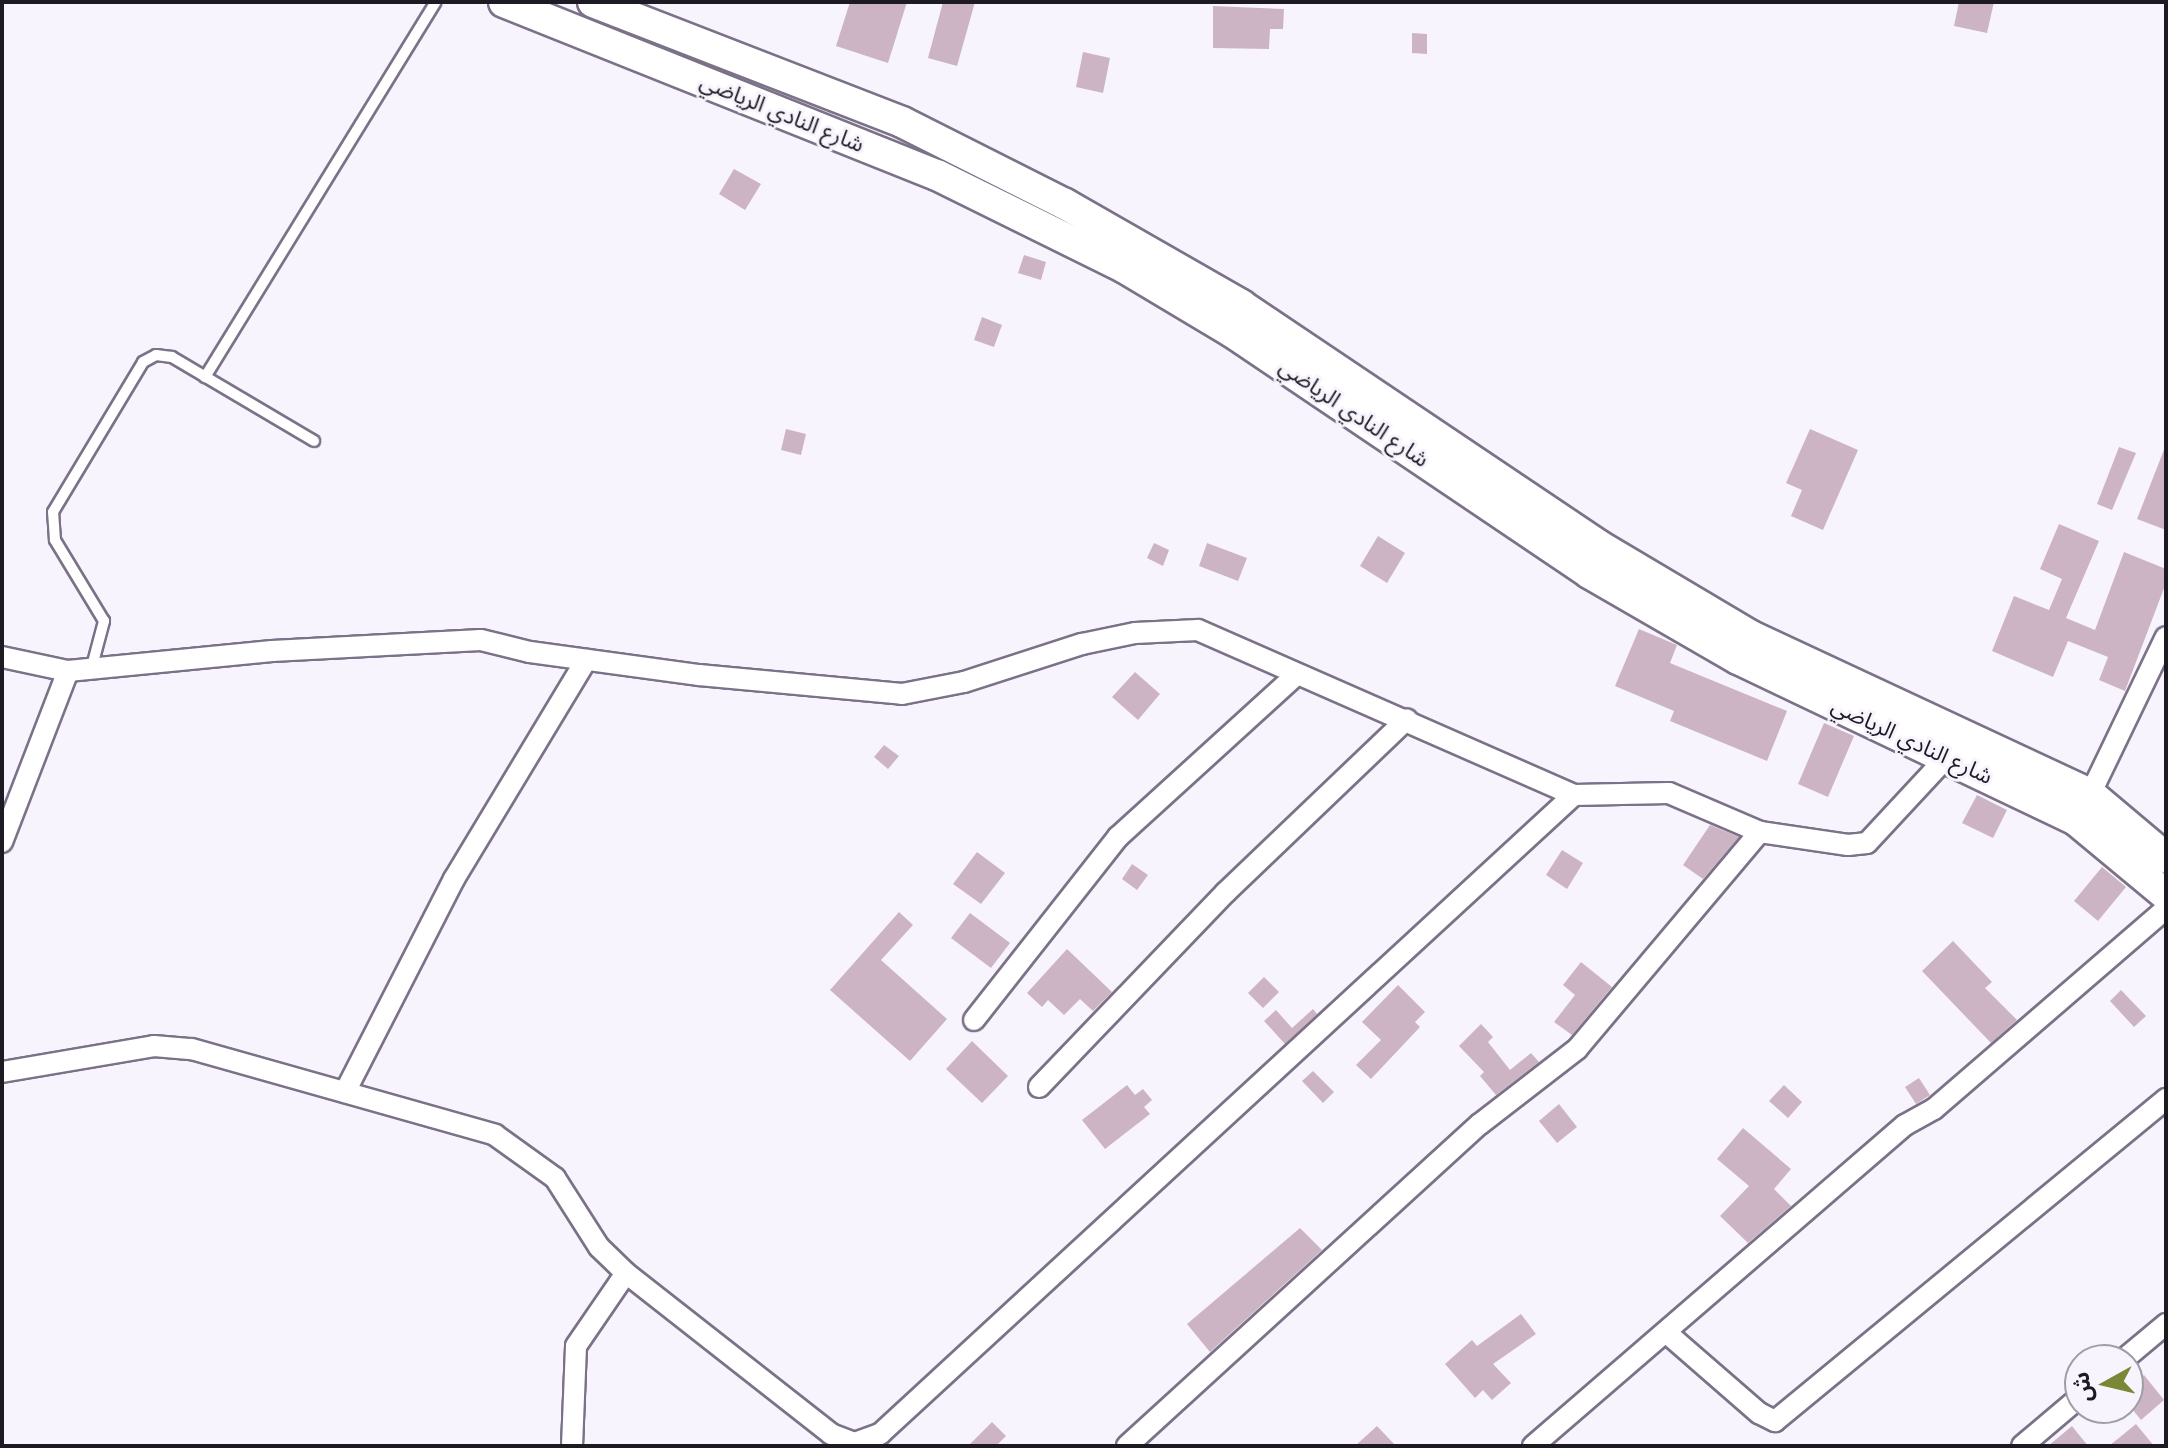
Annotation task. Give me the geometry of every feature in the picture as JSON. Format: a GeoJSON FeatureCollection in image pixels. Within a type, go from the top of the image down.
{"type":"FeatureCollection","features":[{"type":"Feature","properties":{"kind":"main road","name":"شارع النادي الرياضي"},"geometry":{"type":"LineString","coordinates":[[504,2],[937,175],[1125,268],[1744,647],[1947,757],[2084,808],[2166,895]]}},
{"type":"Feature","properties":{"kind":"main road","name":"شارع النادي الرياضي"},"geometry":{"type":"LineString","coordinates":[[593,2],[902,122],[1079,211],[1241,305],[1550,530]]}},
{"type":"Feature","properties":{"kind":"main road"},"geometry":{"type":"LineString","coordinates":[[723,89],[732,56]]}},
{"type":"Feature","properties":{"kind":"main road","name":"شارع النادي الرياضي"},"geometry":{"type":"LineString","coordinates":[[1744,647],[2084,808],[2163,850]]}},
{"type":"Feature","properties":{"kind":"street"},"geometry":{"type":"LineString","coordinates":[[2,657],[68,671],[272,651],[481,640],[586,660],[845,692],[902,694],[964,682],[1082,644],[1135,633],[1198,630],[1265,656],[1296,675],[1407,719],[1512,772],[1574,795],[1669,793],[1760,832],[1827,844],[1867,843],[1947,757]]}},
{"type":"Feature","properties":{"kind":"street"},"geometry":{"type":"LineString","coordinates":[[2084,808],[2166,637]]}},
{"type":"Feature","properties":{"kind":"street"},"geometry":{"type":"LineString","coordinates":[[345,1092],[454,879],[586,660]]}},
{"type":"Feature","properties":{"kind":"street"},"geometry":{"type":"LineString","coordinates":[[2,842],[68,671]]}},
{"type":"Feature","properties":{"kind":"street"},"geometry":{"type":"LineString","coordinates":[[974,1020],[1118,837],[1197,759],[1296,675]]}},
{"type":"Feature","properties":{"kind":"street"},"geometry":{"type":"LineString","coordinates":[[1039,1087],[1226,892],[1407,719]]}},
{"type":"Feature","properties":{"kind":"street"},"geometry":{"type":"LineString","coordinates":[[2,1072],[154,1046],[192,1049],[495,1135],[528,1154],[555,1178],[599,1247],[626,1273],[831,1434],[857,1444],[880,1434],[1574,795]]}},
{"type":"Feature","properties":{"kind":"street"},"geometry":{"type":"LineString","coordinates":[[1127,1446],[1468,1135],[1577,1049],[1760,832]]}},
{"type":"Feature","properties":{"kind":"street"},"geometry":{"type":"LineString","coordinates":[[1533,1446],[1668,1334],[1905,1125],[1934,1109],[2166,909]]}},
{"type":"Feature","properties":{"kind":"street"},"geometry":{"type":"LineString","coordinates":[[1668,1334],[1759,1413],[1775,1421],[2166,1099]]}},
{"type":"Feature","properties":{"kind":"street"},"geometry":{"type":"LineString","coordinates":[[572,1446],[576,1346],[626,1273]]}},
{"type":"Feature","properties":{"kind":"street"},"geometry":{"type":"LineString","coordinates":[[2142,1344],[2166,1324]]}},
{"type":"Feature","properties":{"kind":"street"},"geometry":{"type":"LineString","coordinates":[[2022,1446],[2064,1411]]}},
{"type":"Feature","properties":{"kind":"lane"},"geometry":{"type":"LineString","coordinates":[[205,377],[436,2]]}},
{"type":"Feature","properties":{"kind":"lane"},"geometry":{"type":"LineString","coordinates":[[91,670],[104,621],[55,540],[53,512],[143,362],[156,355],[172,357],[314,441]]}},
{"type":"Feature","properties":{"kind":"building"},"geometry":{"type":"Polygon","coordinates":[[[850,2],[907,2],[888,63],[836,46],[850,2]]]}},
{"type":"Feature","properties":{"kind":"building"},"geometry":{"type":"Polygon","coordinates":[[[943,2],[975,2],[957,66],[928,58],[943,2]]]}},
{"type":"Feature","properties":{"kind":"building"},"geometry":{"type":"Polygon","coordinates":[[[1959,2],[1994,2],[1987,33],[1954,26],[1959,2]]]}},
{"type":"Feature","properties":{"kind":"building"},"geometry":{"type":"Polygon","coordinates":[[[1213,6],[1284,9],[1283,29],[1270,29],[1269,49],[1213,48],[1213,6]]]}},
{"type":"Feature","properties":{"kind":"building"},"geometry":{"type":"Polygon","coordinates":[[[1412,33],[1427,34],[1427,54],[1412,53],[1412,33]]]}},
{"type":"Feature","properties":{"kind":"building"},"geometry":{"type":"Polygon","coordinates":[[[1083,52],[1110,58],[1103,93],[1076,87],[1083,52]]]}},
{"type":"Feature","properties":{"kind":"building"},"geometry":{"type":"Polygon","coordinates":[[[734,169],[761,184],[745,210],[719,194],[734,169]]]}},
{"type":"Feature","properties":{"kind":"building"},"geometry":{"type":"Polygon","coordinates":[[[1024,255],[1046,262],[1041,280],[1018,273],[1024,255]]]}},
{"type":"Feature","properties":{"kind":"building"},"geometry":{"type":"Polygon","coordinates":[[[982,317],[1002,325],[994,347],[974,340],[982,317]]]}},
{"type":"Feature","properties":{"kind":"building"},"geometry":{"type":"Polygon","coordinates":[[[786,429],[806,434],[801,455],[781,450],[786,429]]]}},
{"type":"Feature","properties":{"kind":"building"},"geometry":{"type":"Polygon","coordinates":[[[1810,429],[1858,450],[1823,530],[1791,516],[1802,490],[1786,483],[1810,429]]]}},
{"type":"Feature","properties":{"kind":"building"},"geometry":{"type":"Polygon","coordinates":[[[2119,447],[2136,453],[2112,510],[2097,504],[2119,447]]]}},
{"type":"Feature","properties":{"kind":"building"},"geometry":{"type":"Polygon","coordinates":[[[2166,448],[2166,530],[2137,519],[2166,448]]]}},
{"type":"Feature","properties":{"kind":"building"},"geometry":{"type":"Polygon","coordinates":[[[2059,524],[2099,541],[2066,618],[2095,630],[2124,552],[2166,569],[2166,583],[2125,691],[2099,680],[2108,657],[2068,641],[2053,677],[1992,651],[2014,596],[2049,610],[2062,579],[2040,569],[2059,524]]]}},
{"type":"Feature","properties":{"kind":"building"},"geometry":{"type":"Polygon","coordinates":[[[1378,536],[1405,553],[1387,583],[1360,566],[1378,536]]]}},
{"type":"Feature","properties":{"kind":"building"},"geometry":{"type":"Polygon","coordinates":[[[1154,543],[1169,550],[1163,566],[1147,558],[1154,543]]]}},
{"type":"Feature","properties":{"kind":"building"},"geometry":{"type":"Polygon","coordinates":[[[1207,543],[1247,558],[1238,581],[1199,566],[1207,543]]]}},
{"type":"Feature","properties":{"kind":"building"},"geometry":{"type":"Polygon","coordinates":[[[1639,629],[1677,645],[1670,663],[1787,711],[1767,761],[1670,721],[1674,711],[1615,686],[1639,629]]]}},
{"type":"Feature","properties":{"kind":"building"},"geometry":{"type":"Polygon","coordinates":[[[1135,672],[1160,694],[1138,720],[1112,697],[1135,672]]]}},
{"type":"Feature","properties":{"kind":"building"},"geometry":{"type":"Polygon","coordinates":[[[1824,723],[1854,736],[1828,797],[1798,784],[1824,723]]]}},
{"type":"Feature","properties":{"kind":"building"},"geometry":{"type":"Polygon","coordinates":[[[884,745],[899,756],[888,769],[874,757],[884,745]]]}},
{"type":"Feature","properties":{"kind":"building"},"geometry":{"type":"Polygon","coordinates":[[[1977,795],[2007,810],[1993,838],[1962,823],[1977,795]]]}},
{"type":"Feature","properties":{"kind":"building"},"geometry":{"type":"Polygon","coordinates":[[[1710,825],[1739,837],[1703,879],[1683,865],[1710,825]]]}},
{"type":"Feature","properties":{"kind":"building"},"geometry":{"type":"Polygon","coordinates":[[[1562,850],[1583,863],[1567,889],[1546,875],[1562,850]]]}},
{"type":"Feature","properties":{"kind":"building"},"geometry":{"type":"Polygon","coordinates":[[[977,852],[1005,873],[981,904],[953,884],[977,852]]]}},
{"type":"Feature","properties":{"kind":"building"},"geometry":{"type":"Polygon","coordinates":[[[1132,864],[1148,875],[1137,890],[1122,879],[1132,864]]]}},
{"type":"Feature","properties":{"kind":"building"},"geometry":{"type":"Polygon","coordinates":[[[2102,867],[2126,887],[2098,921],[2074,901],[2102,867]]]}},
{"type":"Feature","properties":{"kind":"building"},"geometry":{"type":"Polygon","coordinates":[[[899,912],[913,925],[881,960],[947,1019],[910,1061],[830,990],[899,912]]]}},
{"type":"Feature","properties":{"kind":"building"},"geometry":{"type":"Polygon","coordinates":[[[970,913],[1010,943],[991,968],[951,938],[970,913]]]}},
{"type":"Feature","properties":{"kind":"building"},"geometry":{"type":"Polygon","coordinates":[[[1953,941],[1992,982],[1985,988],[2017,1020],[1991,1043],[1922,971],[1953,941]]]}},
{"type":"Feature","properties":{"kind":"building"},"geometry":{"type":"Polygon","coordinates":[[[1067,949],[1112,992],[1093,1011],[1080,999],[1064,1015],[1048,1000],[1042,1007],[1027,993],[1067,949]]]}},
{"type":"Feature","properties":{"kind":"building"},"geometry":{"type":"Polygon","coordinates":[[[1581,962],[1612,987],[1572,1035],[1554,1022],[1575,995],[1563,985],[1581,962]]]}},
{"type":"Feature","properties":{"kind":"building"},"geometry":{"type":"Polygon","coordinates":[[[1264,977],[1279,992],[1263,1008],[1248,993],[1264,977]]]}},
{"type":"Feature","properties":{"kind":"building"},"geometry":{"type":"Polygon","coordinates":[[[1398,985],[1425,1012],[1415,1022],[1420,1027],[1371,1079],[1356,1065],[1381,1040],[1362,1022],[1398,985]]]}},
{"type":"Feature","properties":{"kind":"building"},"geometry":{"type":"Polygon","coordinates":[[[2121,990],[2146,1016],[2134,1027],[2110,1001],[2121,990]]]}},
{"type":"Feature","properties":{"kind":"building"},"geometry":{"type":"Polygon","coordinates":[[[1313,1009],[1317,1014],[1285,1044],[1264,1021],[1276,1010],[1292,1028],[1313,1009]]]}},
{"type":"Feature","properties":{"kind":"building"},"geometry":{"type":"Polygon","coordinates":[[[1481,1024],[1493,1037],[1488,1042],[1510,1070],[1531,1053],[1539,1062],[1496,1095],[1480,1076],[1484,1072],[1459,1046],[1481,1024]]]}},
{"type":"Feature","properties":{"kind":"building"},"geometry":{"type":"Polygon","coordinates":[[[972,1041],[1008,1076],[982,1103],[946,1069],[972,1041]]]}},
{"type":"Feature","properties":{"kind":"building"},"geometry":{"type":"Polygon","coordinates":[[[1313,1071],[1334,1092],[1323,1103],[1302,1081],[1313,1071]]]}},
{"type":"Feature","properties":{"kind":"building"},"geometry":{"type":"Polygon","coordinates":[[[1919,1078],[1930,1095],[1916,1104],[1905,1087],[1919,1078]]]}},
{"type":"Feature","properties":{"kind":"building"},"geometry":{"type":"Polygon","coordinates":[[[1127,1085],[1135,1095],[1143,1089],[1152,1100],[1144,1107],[1150,1114],[1105,1149],[1082,1120],[1127,1085]]]}},
{"type":"Feature","properties":{"kind":"building"},"geometry":{"type":"Polygon","coordinates":[[[1784,1085],[1802,1102],[1788,1118],[1769,1101],[1784,1085]]]}},
{"type":"Feature","properties":{"kind":"building"},"geometry":{"type":"Polygon","coordinates":[[[1559,1104],[1577,1127],[1557,1143],[1539,1121],[1559,1104]]]}},
{"type":"Feature","properties":{"kind":"building"},"geometry":{"type":"Polygon","coordinates":[[[1743,1128],[1791,1169],[1774,1189],[1791,1206],[1748,1243],[1720,1216],[1749,1186],[1717,1159],[1743,1128]]]}},
{"type":"Feature","properties":{"kind":"building"},"geometry":{"type":"Polygon","coordinates":[[[1300,1228],[1322,1250],[1210,1352],[1187,1324],[1300,1228]]]}},
{"type":"Feature","properties":{"kind":"building"},"geometry":{"type":"Polygon","coordinates":[[[1521,1314],[1536,1334],[1493,1364],[1511,1383],[1492,1400],[1483,1390],[1475,1398],[1445,1364],[1472,1340],[1477,1346],[1521,1314]]]}},
{"type":"Feature","properties":{"kind":"building"},"geometry":{"type":"Polygon","coordinates":[[[2144,1375],[2164,1400],[2144,1417],[2144,1375]]]}},
{"type":"Feature","properties":{"kind":"building"},"geometry":{"type":"Polygon","coordinates":[[[992,1422],[1006,1436],[996,1446],[968,1446],[992,1422]]]}},
{"type":"Feature","properties":{"kind":"building"},"geometry":{"type":"Polygon","coordinates":[[[2136,1424],[2154,1446],[2109,1446],[2136,1424]]]}},
{"type":"Feature","properties":{"kind":"building"},"geometry":{"type":"Polygon","coordinates":[[[1377,1426],[1396,1446],[1355,1446],[1377,1426]]]}},
{"type":"Feature","properties":{"kind":"building"},"geometry":{"type":"Polygon","coordinates":[[[2072,1426],[2088,1446],[2048,1446],[2072,1426]]]}}]}
